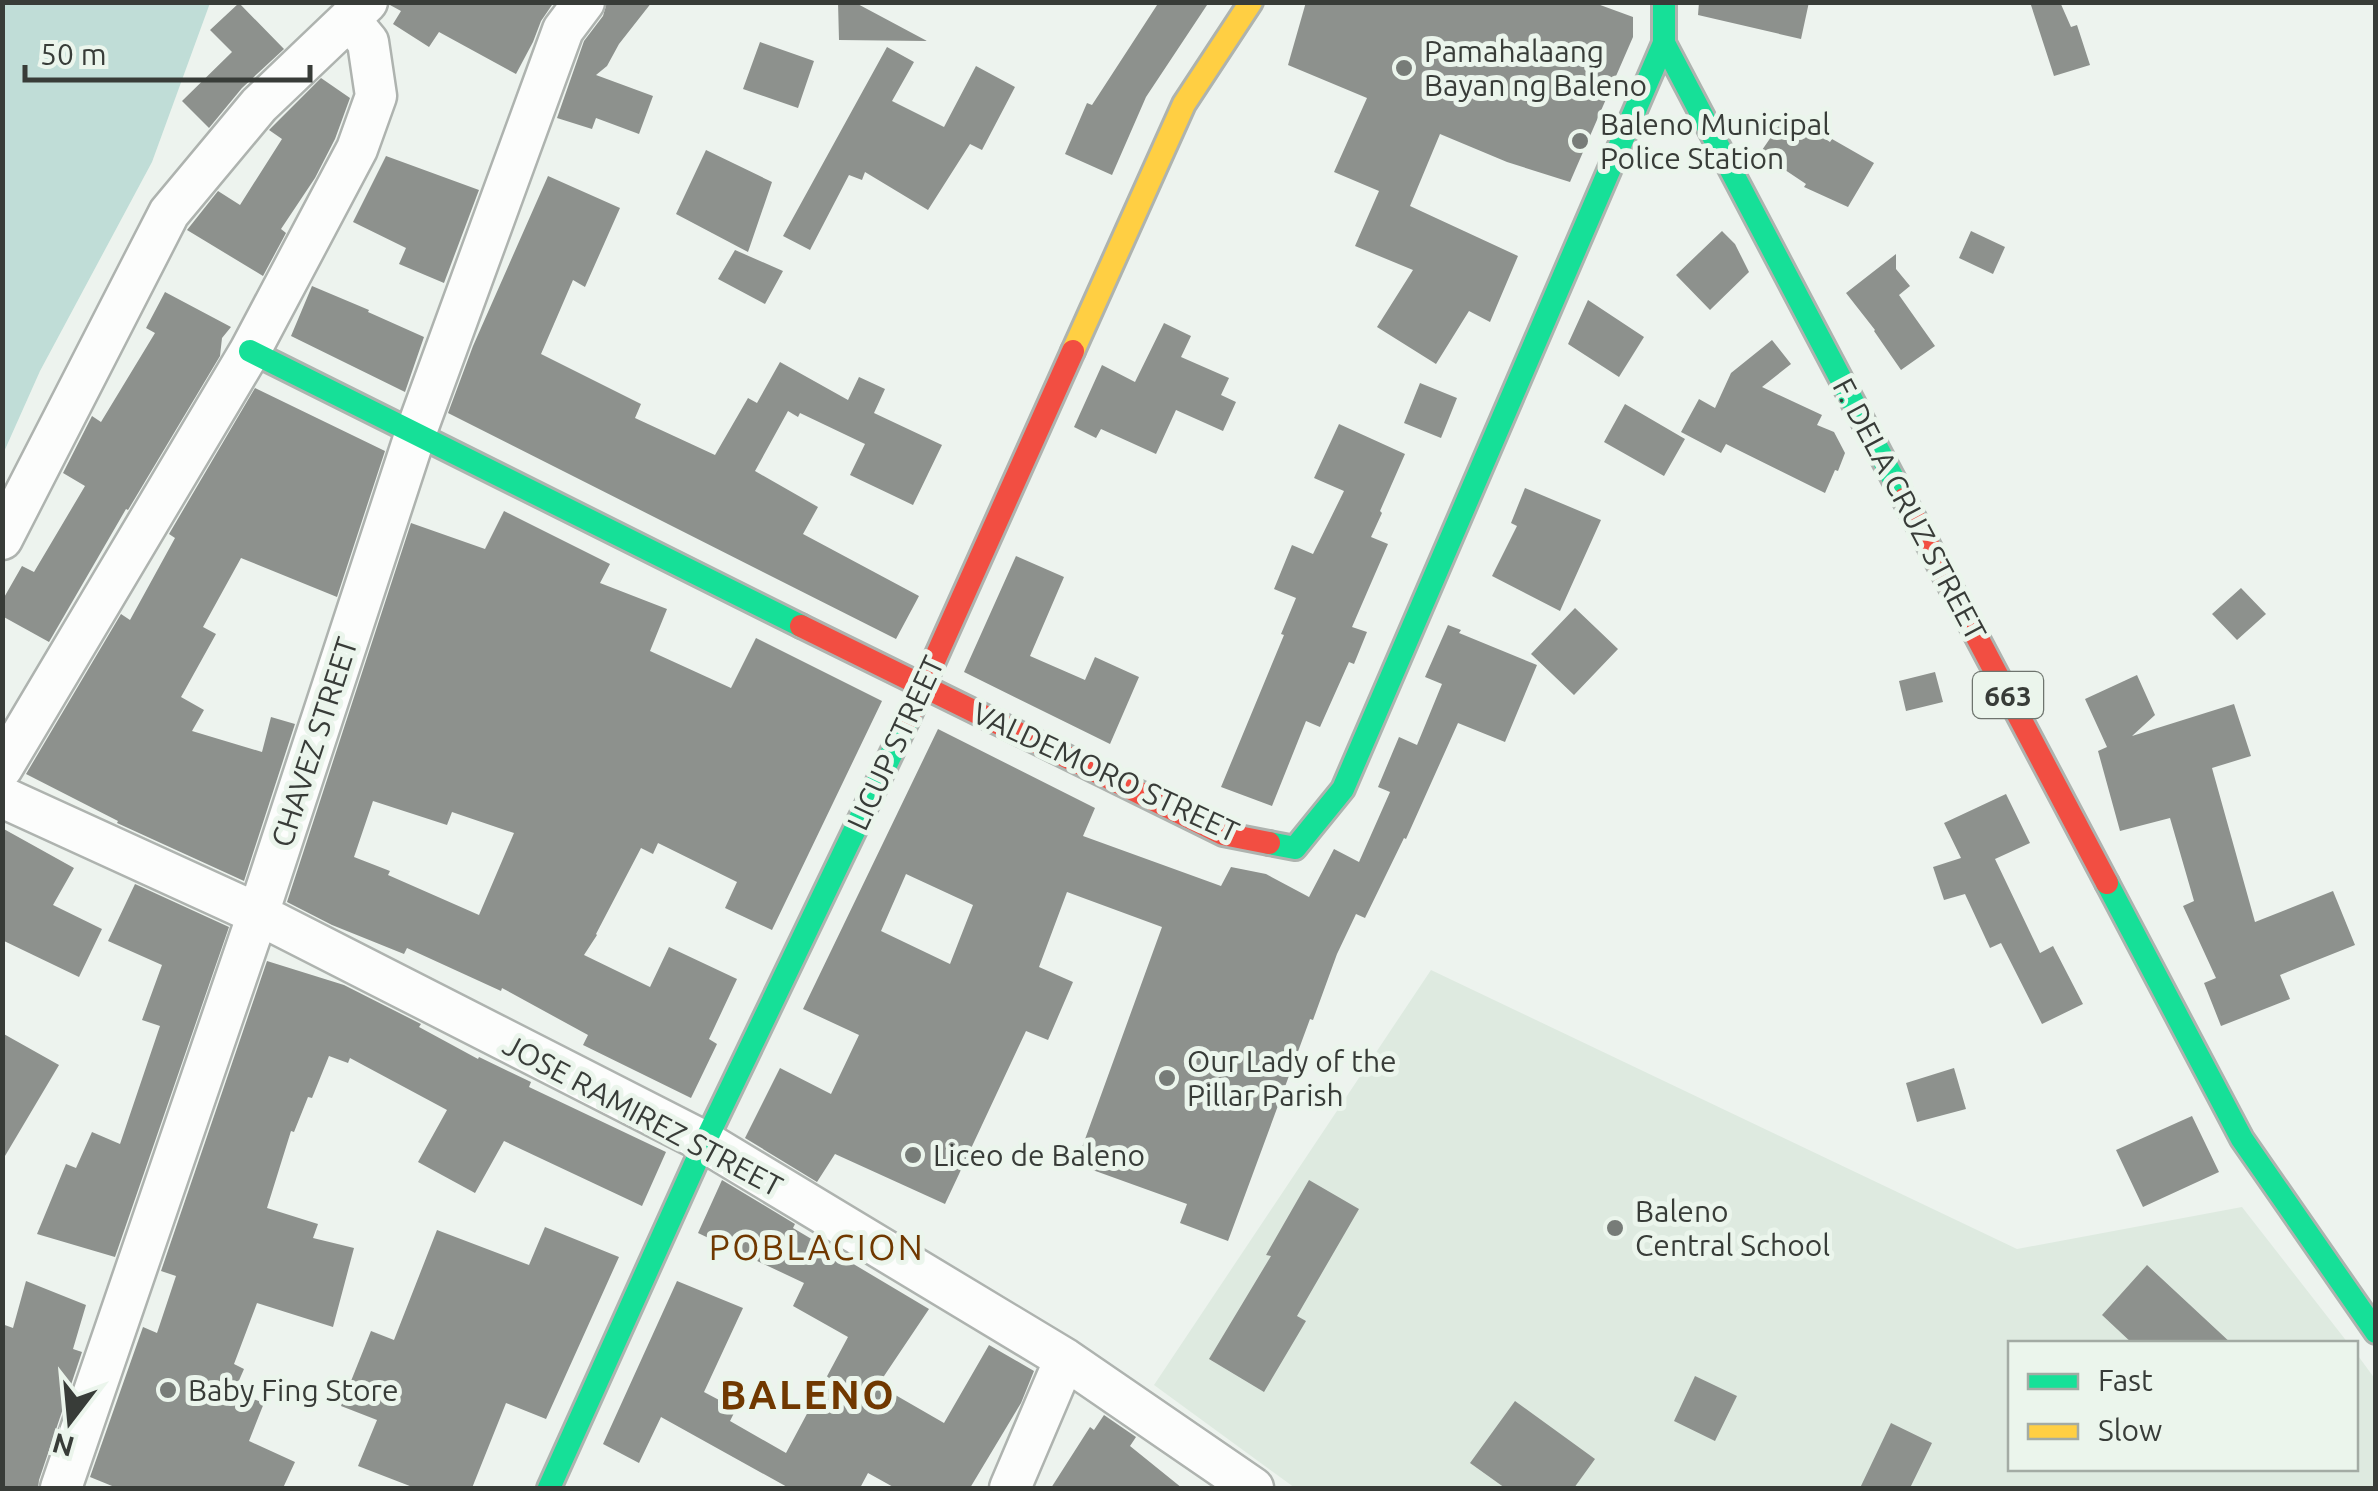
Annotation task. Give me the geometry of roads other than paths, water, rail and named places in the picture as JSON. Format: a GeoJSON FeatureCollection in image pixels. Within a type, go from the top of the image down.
{"type":"FeatureCollection","features":[{"type":"Feature","properties":{"kind":"street","name":"CHAVEZ STREET"},"geometry":{"type":"LineString","coordinates":[[61,1488],[258,914],[416,432],[563,30],[584,2]]}},
{"type":"Feature","properties":{"kind":"street","name":"LICUP STREET"},"geometry":{"type":"LineString","coordinates":[[549,1488],[705,1142],[923,687],[1184,104],[1252,2]]}},
{"type":"Feature","properties":{"kind":"street","name":"VALDEMORO STREET"},"geometry":{"type":"LineString","coordinates":[[250,351],[1223,834],[1295,848],[1342,789],[1664,44],[1664,2]]}},
{"type":"Feature","properties":{"kind":"street"},"geometry":{"type":"LineString","coordinates":[[2,539],[170,214],[260,105],[358,11],[368,42],[376,96],[357,149],[250,351],[2,768]]}},
{"type":"Feature","properties":{"kind":"street","name":"F. DELA CRUZ STREET"},"geometry":{"type":"LineString","coordinates":[[1664,44],[2242,1139],[2376,1332]]}},
{"type":"Feature","properties":{"kind":"street","name":"JOSE RAMIREZ STREET"},"geometry":{"type":"LineString","coordinates":[[2,797],[258,914],[705,1142],[1065,1359],[1252,1488]]}},
{"type":"Feature","properties":{"kind":"street"},"geometry":{"type":"LineString","coordinates":[[1010,1488],[1065,1359]]}},
{"type":"Feature","properties":{"kind":"water"},"geometry":{"type":"Polygon","coordinates":[[[3,2],[210,3],[152,162],[40,371],[3,454],[3,2]]]}},
{"type":"Feature","properties":{"kind":"place","name":"Pamahalaang Bayan ng Baleno"},"geometry":{"type":"Point","coordinates":[1404,68]}},
{"type":"Feature","properties":{"kind":"place","name":"Baleno Municipal Police Station"},"geometry":{"type":"Point","coordinates":[1580,141]}},
{"type":"Feature","properties":{"kind":"place","name":"Our Lady of the Pillar Parish"},"geometry":{"type":"Point","coordinates":[1167,1078]}},
{"type":"Feature","properties":{"kind":"place","name":"Liceo de Baleno"},"geometry":{"type":"Point","coordinates":[913,1155]}},
{"type":"Feature","properties":{"kind":"place","name":"Baleno Central School"},"geometry":{"type":"Point","coordinates":[1615,1228]}},
{"type":"Feature","properties":{"kind":"place","name":"Baby Fing Store"},"geometry":{"type":"Point","coordinates":[168,1390]}},
{"type":"Feature","properties":{"kind":"district","name":"POBLACION"},"geometry":{"type":"Point","coordinates":[817,1247]}},
{"type":"Feature","properties":{"kind":"district","name":"BALENO"},"geometry":{"type":"Point","coordinates":[808,1394]}}]}
